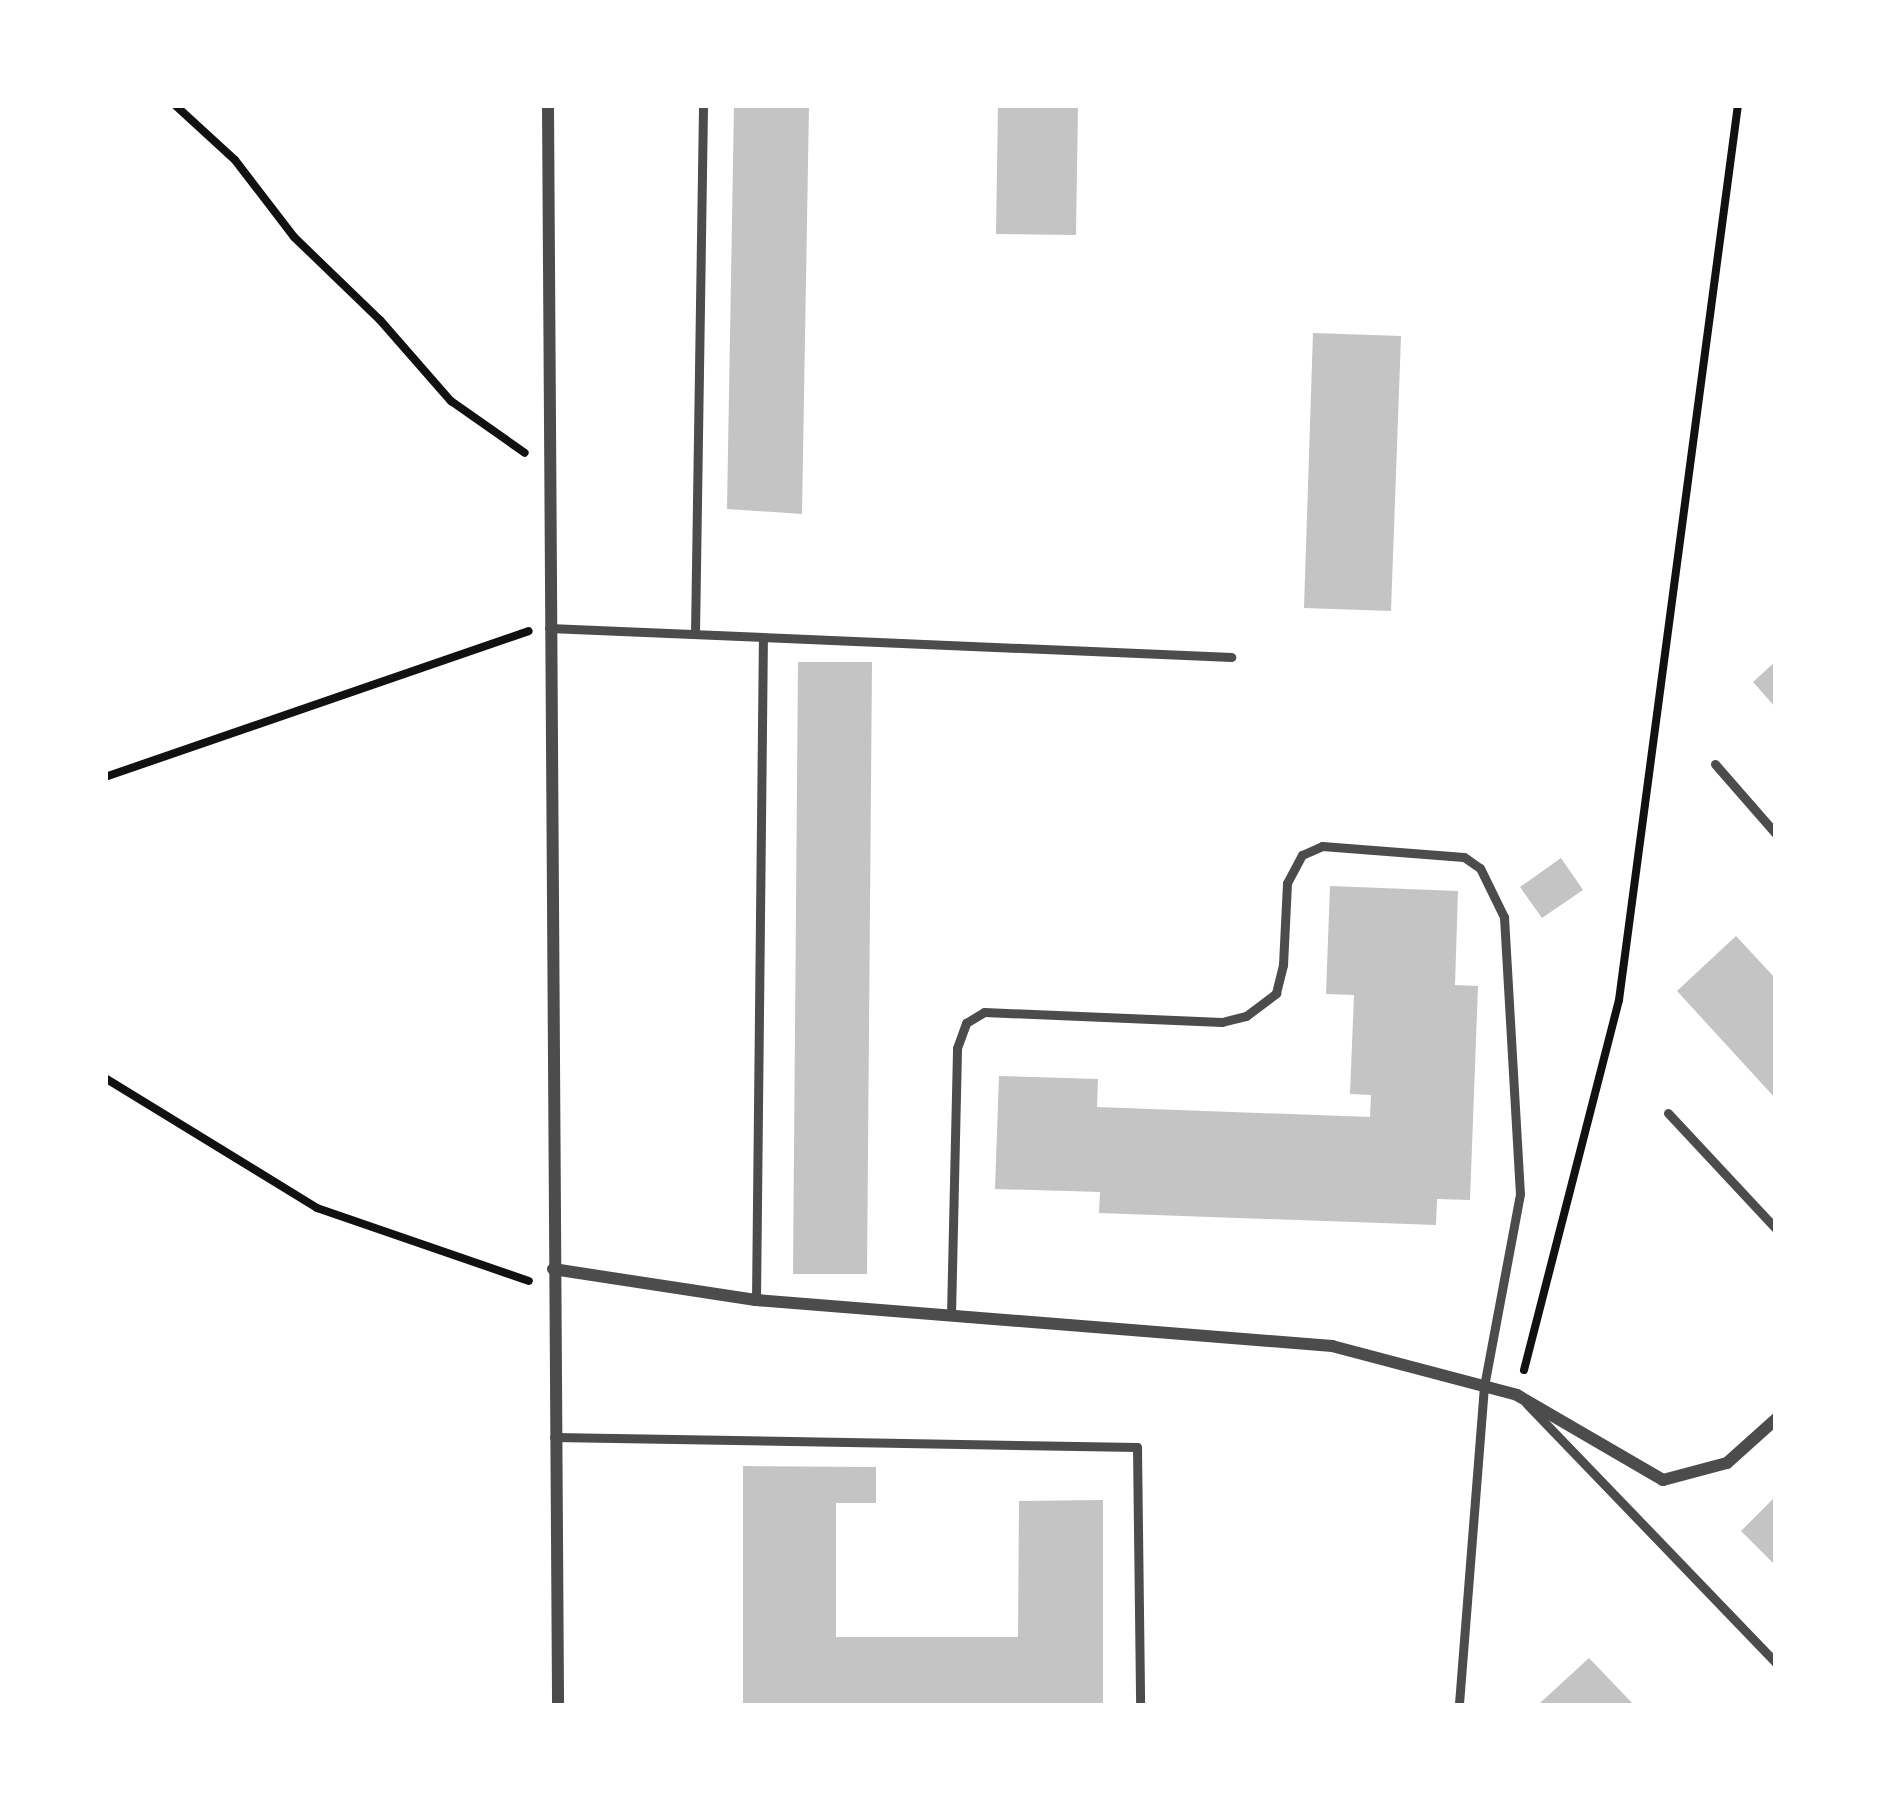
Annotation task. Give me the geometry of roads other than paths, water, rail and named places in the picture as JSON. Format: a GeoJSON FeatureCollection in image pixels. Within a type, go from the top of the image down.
{"type":"FeatureCollection","features":[{"type":"Feature","properties":{"kind":"street"},"geometry":{"type":"LineString","coordinates":[[548,105],[558,1706]]}},
{"type":"Feature","properties":{"kind":"street"},"geometry":{"type":"LineString","coordinates":[[553,1268],[756,1300],[1332,1346],[1517,1395],[1663,1480],[1727,1463],[1776,1419]]}},
{"type":"Feature","properties":{"kind":"lane"},"geometry":{"type":"LineString","coordinates":[[694,634],[703,105]]}},
{"type":"Feature","properties":{"kind":"lane"},"geometry":{"type":"LineString","coordinates":[[549,628],[1231,657]]}},
{"type":"Feature","properties":{"kind":"lane"},"geometry":{"type":"LineString","coordinates":[[756,1300],[763,637]]}},
{"type":"Feature","properties":{"kind":"lane"},"geometry":{"type":"LineString","coordinates":[[1714,764],[1776,834]]}},
{"type":"Feature","properties":{"kind":"lane"},"geometry":{"type":"LineString","coordinates":[[951,1315],[957,1048],[967,1023],[984,1012],[1222,1022],[1246,1016],[1276,993],[1288,883],[1302,855],[1322,846],[1464,856],[1480,868],[1504,917],[1520,1194],[1484,1386],[1459,1706]]}},
{"type":"Feature","properties":{"kind":"lane"},"geometry":{"type":"LineString","coordinates":[[1668,1113],[1776,1228]]}},
{"type":"Feature","properties":{"kind":"lane"},"geometry":{"type":"LineString","coordinates":[[1517,1395],[1776,1663]]}},
{"type":"Feature","properties":{"kind":"lane"},"geometry":{"type":"LineString","coordinates":[[554,1437],[1137,1447],[1140,1706]]}}]}
